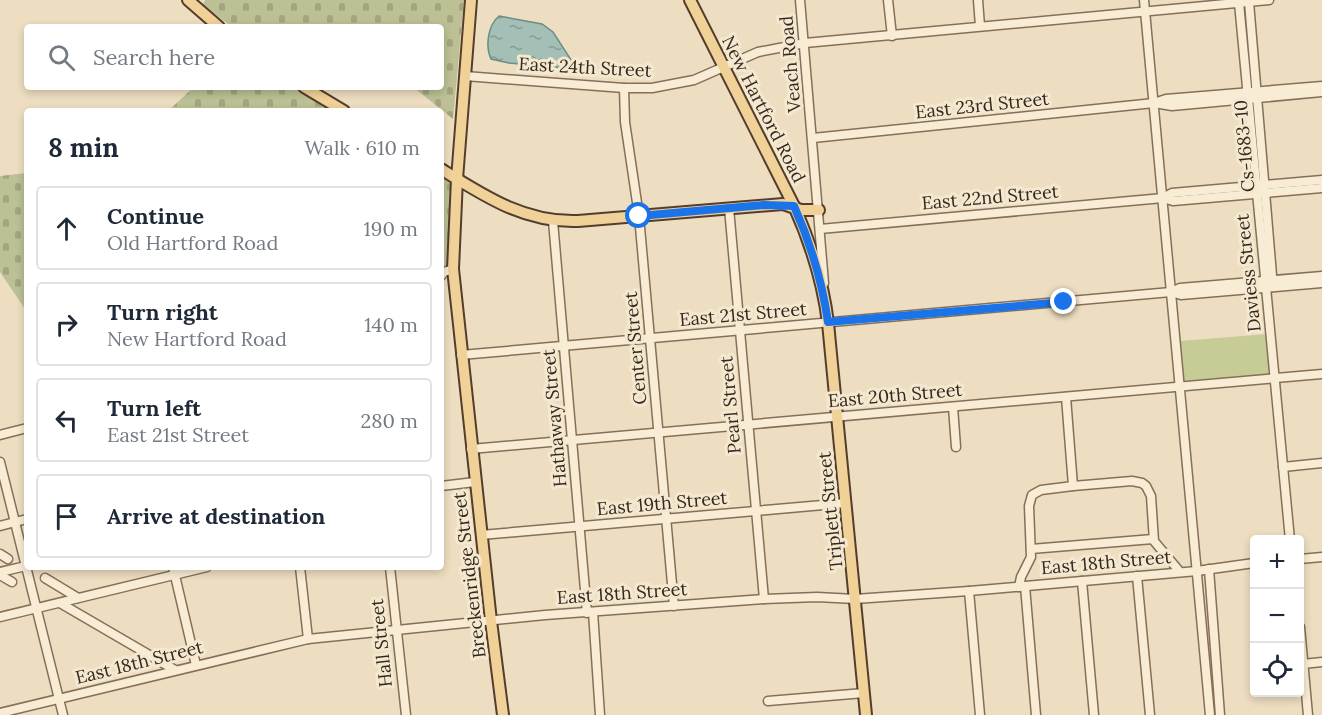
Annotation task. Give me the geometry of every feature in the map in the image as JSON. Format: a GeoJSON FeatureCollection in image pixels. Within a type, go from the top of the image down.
{"type":"FeatureCollection","features":[{"type":"Feature","properties":{"kind":"main road"},"geometry":{"type":"LineString","coordinates":[[188,0],[216,24]]}},
{"type":"Feature","properties":{"kind":"main road","name":"Breckenridge Street"},"geometry":{"type":"LineString","coordinates":[[471,0],[457,179],[453,268],[471,449],[502,715]]}},
{"type":"Feature","properties":{"kind":"main road","name":"New Hartford Road"},"geometry":{"type":"LineString","coordinates":[[690,0],[794,206],[816,261],[825,304]]}},
{"type":"Feature","properties":{"kind":"main road"},"geometry":{"type":"LineString","coordinates":[[309,90],[339,108]]}},
{"type":"Feature","properties":{"kind":"main road"},"geometry":{"type":"LineString","coordinates":[[444,171],[503,205],[524,214],[553,221],[783,204],[818,206]]}},
{"type":"Feature","properties":{"kind":"main road","name":"Triplett Street"},"geometry":{"type":"LineString","coordinates":[[825,304],[866,715]]}},
{"type":"Feature","properties":{"kind":"street","name":"Veach Road"},"geometry":{"type":"LineString","coordinates":[[800,0],[825,304]]}},
{"type":"Feature","properties":{"kind":"street"},"geometry":{"type":"LineString","coordinates":[[888,0],[892,36]]}},
{"type":"Feature","properties":{"kind":"street"},"geometry":{"type":"LineString","coordinates":[[978,0],[980,26]]}},
{"type":"Feature","properties":{"kind":"street"},"geometry":{"type":"LineString","coordinates":[[1144,0],[1210,715]]}},
{"type":"Feature","properties":{"kind":"street","name":"East 24th Street"},"geometry":{"type":"LineString","coordinates":[[465,76],[652,88],[694,80],[758,52],[805,43],[1269,0]]}},
{"type":"Feature","properties":{"kind":"street","name":"Cs-1683-10"},"geometry":{"type":"LineString","coordinates":[[1250,2],[1252,95],[1260,190]]}},
{"type":"Feature","properties":{"kind":"street"},"geometry":{"type":"LineString","coordinates":[[1239,3],[1252,95]]}},
{"type":"Feature","properties":{"kind":"street","name":"East 23rd Street"},"geometry":{"type":"LineString","coordinates":[[813,138],[1154,103],[1172,106],[1322,86]]}},
{"type":"Feature","properties":{"kind":"street","name":"Center Street"},"geometry":{"type":"LineString","coordinates":[[624,88],[625,122],[639,216],[651,338],[674,606]]}},
{"type":"Feature","properties":{"kind":"street","name":"East 23rd Street"},"geometry":{"type":"LineString","coordinates":[[1252,95],[1322,92]]}},
{"type":"Feature","properties":{"kind":"street","name":"East 22nd Street"},"geometry":{"type":"LineString","coordinates":[[1260,190],[1322,180]]}},
{"type":"Feature","properties":{"kind":"street","name":"East 22nd Street"},"geometry":{"type":"LineString","coordinates":[[820,228],[1162,198],[1172,193],[1322,188]]}},
{"type":"Feature","properties":{"kind":"street","name":"Daviess Street"},"geometry":{"type":"LineString","coordinates":[[1260,190],[1290,535]]}},
{"type":"Feature","properties":{"kind":"street","name":"Pearl Street"},"geometry":{"type":"LineString","coordinates":[[729,208],[764,599]]}},
{"type":"Feature","properties":{"kind":"street","name":"Hathaway Street"},"geometry":{"type":"LineString","coordinates":[[553,221],[558,296],[600,715]]}},
{"type":"Feature","properties":{"kind":"street"},"geometry":{"type":"LineString","coordinates":[[444,272],[453,268]]}},
{"type":"Feature","properties":{"kind":"street","name":"East 21st Street"},"geometry":{"type":"LineString","coordinates":[[461,355],[1171,292],[1181,295],[1322,276]]}},
{"type":"Feature","properties":{"kind":"street","name":"East 21st Street"},"geometry":{"type":"LineString","coordinates":[[1269,284],[1322,283]]}},
{"type":"Feature","properties":{"kind":"street","name":"East 20th Street"},"geometry":{"type":"LineString","coordinates":[[471,449],[1322,374]]}},
{"type":"Feature","properties":{"kind":"street"},"geometry":{"type":"LineString","coordinates":[[1066,397],[1073,486]]}},
{"type":"Feature","properties":{"kind":"street"},"geometry":{"type":"LineString","coordinates":[[952,407],[956,447]]}},
{"type":"Feature","properties":{"kind":"street"},"geometry":{"type":"LineString","coordinates":[[0,435],[24,429]]}},
{"type":"Feature","properties":{"kind":"street"},"geometry":{"type":"LineString","coordinates":[[0,462],[24,558]]}},
{"type":"Feature","properties":{"kind":"street"},"geometry":{"type":"LineString","coordinates":[[1283,467],[1322,463]]}},
{"type":"Feature","properties":{"kind":"street"},"geometry":{"type":"LineString","coordinates":[[1036,715],[1021,577],[1031,549],[1029,506],[1032,495],[1041,490],[1073,486],[1132,481],[1142,483],[1151,496],[1153,539],[1156,546],[1180,572]]}},
{"type":"Feature","properties":{"kind":"street"},"geometry":{"type":"LineString","coordinates":[[444,486],[475,482]]}},
{"type":"Feature","properties":{"kind":"street","name":"East 19th Street"},"geometry":{"type":"LineString","coordinates":[[481,535],[846,503]]}},
{"type":"Feature","properties":{"kind":"street"},"geometry":{"type":"LineString","coordinates":[[0,526],[24,520]]}},
{"type":"Feature","properties":{"kind":"street"},"geometry":{"type":"LineString","coordinates":[[1031,549],[1153,539]]}},
{"type":"Feature","properties":{"kind":"street"},"geometry":{"type":"LineString","coordinates":[[1304,559],[1322,557]]}},
{"type":"Feature","properties":{"kind":"street","name":"East 18th Street"},"geometry":{"type":"LineString","coordinates":[[0,713],[308,639],[396,629],[764,599],[817,597],[855,599],[1022,587],[1197,571],[1250,564]]}},
{"type":"Feature","properties":{"kind":"street"},"geometry":{"type":"LineString","coordinates":[[0,574],[24,567]]}},
{"type":"Feature","properties":{"kind":"street"},"geometry":{"type":"LineString","coordinates":[[1209,569],[1220,715]]}},
{"type":"Feature","properties":{"kind":"street"},"geometry":{"type":"LineString","coordinates":[[27,570],[63,715]]}},
{"type":"Feature","properties":{"kind":"street"},"geometry":{"type":"LineString","coordinates":[[300,570],[308,639]]}},
{"type":"Feature","properties":{"kind":"street","name":"Hall Street"},"geometry":{"type":"LineString","coordinates":[[390,570],[406,715]]}},
{"type":"Feature","properties":{"kind":"street"},"geometry":{"type":"LineString","coordinates":[[0,617],[60,603],[173,571],[196,665]]}},
{"type":"Feature","properties":{"kind":"street"},"geometry":{"type":"LineString","coordinates":[[0,574],[12,582]]}},
{"type":"Feature","properties":{"kind":"street"},"geometry":{"type":"LineString","coordinates":[[1137,576],[1150,715]]}},
{"type":"Feature","properties":{"kind":"street"},"geometry":{"type":"LineString","coordinates":[[45,578],[78,598]]}},
{"type":"Feature","properties":{"kind":"street"},"geometry":{"type":"LineString","coordinates":[[1082,581],[1094,715]]}},
{"type":"Feature","properties":{"kind":"street"},"geometry":{"type":"LineString","coordinates":[[969,591],[980,715]]}},
{"type":"Feature","properties":{"kind":"street"},"geometry":{"type":"LineString","coordinates":[[60,603],[175,670]]}},
{"type":"Feature","properties":{"kind":"street"},"geometry":{"type":"LineString","coordinates":[[1204,648],[1214,647]]}},
{"type":"Feature","properties":{"kind":"street"},"geometry":{"type":"LineString","coordinates":[[1304,664],[1322,662]]}},
{"type":"Feature","properties":{"kind":"street"},"geometry":{"type":"LineString","coordinates":[[1304,674],[1308,715]]}},
{"type":"Feature","properties":{"kind":"street"},"geometry":{"type":"LineString","coordinates":[[768,701],[864,693]]}},
{"type":"Feature","properties":{"kind":"green space"},"geometry":{"type":"Polygon","coordinates":[[[205,0],[464,0],[453,119],[444,112],[444,108],[439,108],[417,90],[444,90],[444,24],[228,24],[203,5],[205,0]]]}},
{"type":"Feature","properties":{"kind":"green space"},"geometry":{"type":"Polygon","coordinates":[[[191,90],[309,90],[339,108],[171,108],[191,90]]]}},
{"type":"Feature","properties":{"kind":"green space"},"geometry":{"type":"Polygon","coordinates":[[[444,171],[457,179],[453,269],[444,274],[444,171]]]}},
{"type":"Feature","properties":{"kind":"green space"},"geometry":{"type":"Polygon","coordinates":[[[24,173],[24,308],[0,272],[0,176],[24,173]]]}},
{"type":"Feature","properties":{"kind":"green space"},"geometry":{"type":"Polygon","coordinates":[[[1269,334],[1272,375],[1184,383],[1180,341],[1269,334]]]}},
{"type":"Feature","properties":{"kind":"water"},"geometry":{"type":"Polygon","coordinates":[[[499,16],[542,24],[553,32],[577,69],[509,63],[491,59],[488,48],[489,36],[492,25],[499,16]]]}},
{"type":"Feature","properties":{"kind":"route"},"geometry":{"type":"LineString","coordinates":[[639,216],[764,205],[794,206],[816,261],[828,322],[1064,302]]}}]}
